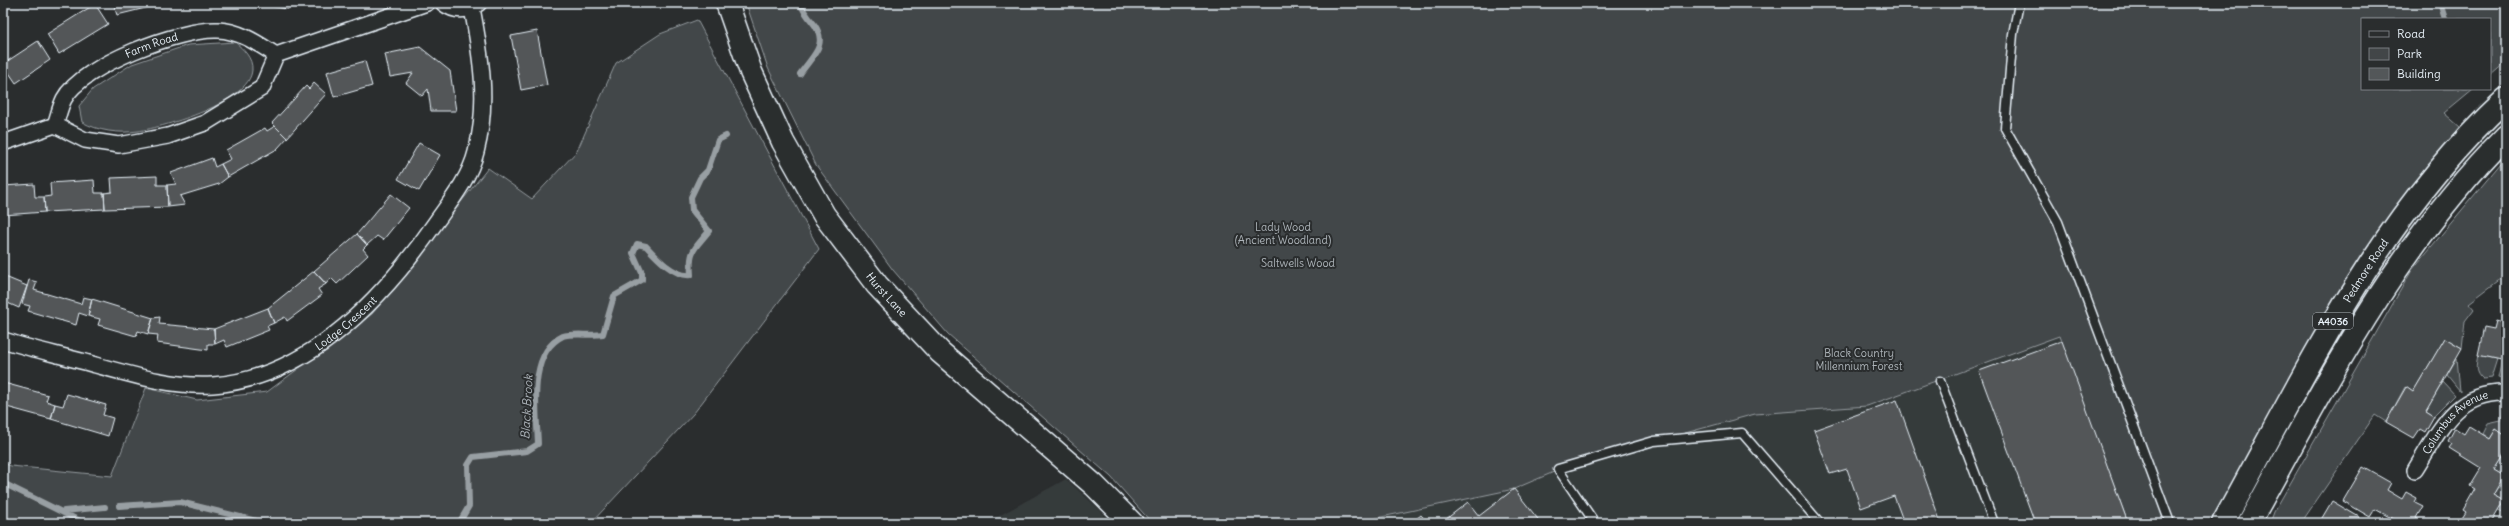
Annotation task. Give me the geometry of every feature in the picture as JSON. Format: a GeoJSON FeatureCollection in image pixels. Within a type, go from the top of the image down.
{"type":"FeatureCollection","features":[{"type":"Feature","properties":{"kind":"main road","name":"Hurst Lane"},"geometry":{"type":"LineString","coordinates":[[727,3],[751,72],[783,142],[824,215],[877,285],[940,352],[1094,485],[1132,523]]}},
{"type":"Feature","properties":{"kind":"main road","name":"Pedmore Road"},"geometry":{"type":"LineString","coordinates":[[2223,523],[2341,308],[2387,236],[2423,188],[2506,99]]}},
{"type":"Feature","properties":{"kind":"main road","name":"A4036"},"geometry":{"type":"LineString","coordinates":[[2248,523],[2371,307],[2428,224],[2499,143]]}},
{"type":"Feature","properties":{"kind":"street"},"geometry":{"type":"LineString","coordinates":[[3,143],[55,125],[85,140],[119,145],[168,136],[205,123],[262,88],[276,55],[427,3]]}},
{"type":"Feature","properties":{"kind":"street"},"geometry":{"type":"LineString","coordinates":[[443,3],[458,10],[476,5]]}},
{"type":"Feature","properties":{"kind":"street","name":"Lodge Crescent"},"geometry":{"type":"LineString","coordinates":[[3,340],[128,374],[185,384],[214,385],[249,377],[281,366],[315,348],[364,310],[408,263],[461,184],[476,154],[484,111],[476,5]]}},
{"type":"Feature","properties":{"kind":"street","name":"Farm Road"},"geometry":{"type":"LineString","coordinates":[[55,125],[64,98],[85,78],[119,56],[180,34],[218,30],[247,37],[276,55]]}},
{"type":"Feature","properties":{"kind":"street","name":"Columbus Avenue"},"geometry":{"type":"LineString","coordinates":[[2414,470],[2446,420],[2458,408],[2472,398],[2491,392],[2506,393]]}},
{"type":"Feature","properties":{"kind":"lane"},"geometry":{"type":"LineString","coordinates":[[2019,3],[2014,34],[2005,128],[2058,222],[2170,523]]}},
{"type":"Feature","properties":{"kind":"lane"},"geometry":{"type":"LineString","coordinates":[[1940,381],[1994,523]]}},
{"type":"Feature","properties":{"kind":"lane"},"geometry":{"type":"LineString","coordinates":[[1595,523],[1558,469],[1654,441],[1742,433],[1820,523]]}},
{"type":"Feature","properties":{"kind":"shaded area"},"geometry":{"type":"Polygon","coordinates":[[[2068,294],[2152,523],[1350,523],[2068,294]]]}},
{"type":"Feature","properties":{"kind":"shaded area"},"geometry":{"type":"Polygon","coordinates":[[[1066,479],[1101,511],[1109,523],[986,523],[1066,479]]]}},
{"type":"Feature","properties":{"kind":"green space","name":"Saltwells Wood"},"geometry":{"type":"Polygon","coordinates":[[[746,3],[2506,3],[2506,61],[2491,74],[2491,18],[2361,18],[2361,90],[2472,90],[2444,113],[2460,127],[2357,264],[2299,360],[2219,523],[2128,523],[2059,336],[1867,406],[1755,414],[1575,463],[1514,489],[1353,523],[1152,523],[1111,477],[948,334],[893,270],[816,165],[768,68],[746,3]]]}},
{"type":"Feature","properties":{"kind":"green space"},"geometry":{"type":"Polygon","coordinates":[[[697,20],[819,249],[694,413],[591,523],[3,523],[3,463],[11,466],[112,476],[146,388],[197,400],[267,392],[372,314],[488,168],[532,199],[577,151],[616,63],[660,34],[697,20]]]}},
{"type":"Feature","properties":{"kind":"green space"},"geometry":{"type":"Polygon","coordinates":[[[235,42],[249,58],[252,70],[248,82],[237,92],[222,102],[185,118],[151,129],[138,131],[109,131],[95,128],[82,122],[79,106],[93,89],[132,64],[188,45],[235,42]]]}},
{"type":"Feature","properties":{"kind":"green space"},"geometry":{"type":"Polygon","coordinates":[[[2506,157],[2506,275],[2469,303],[2474,309],[2465,321],[2462,348],[2445,338],[2413,392],[2405,387],[2386,422],[2375,415],[2301,523],[2270,523],[2274,512],[2412,270],[2506,157]]]}},
{"type":"Feature","properties":{"kind":"green space"},"geometry":{"type":"Polygon","coordinates":[[[2478,355],[2497,359],[2491,378],[2483,379],[2478,373],[2476,365],[2478,355]]]}},
{"type":"Feature","properties":{"kind":"green space"},"geometry":{"type":"Polygon","coordinates":[[[2457,358],[2460,391],[2447,375],[2457,358]]]}},
{"type":"Feature","properties":{"kind":"green space"},"geometry":{"type":"Polygon","coordinates":[[[2502,360],[2506,361],[2506,380],[2498,378],[2502,360]]]}},
{"type":"Feature","properties":{"kind":"green space"},"geometry":{"type":"Polygon","coordinates":[[[2443,382],[2455,395],[2434,416],[2426,411],[2443,382]]]}},
{"type":"Feature","properties":{"kind":"green space"},"geometry":{"type":"Polygon","coordinates":[[[2505,403],[2506,436],[2496,429],[2490,439],[2483,434],[2488,424],[2501,421],[2505,403]]]}},
{"type":"Feature","properties":{"kind":"green space"},"geometry":{"type":"Polygon","coordinates":[[[2506,451],[2506,485],[2501,482],[2504,476],[2494,470],[2506,451]]]}},
{"type":"Feature","properties":{"kind":"green space"},"geometry":{"type":"Polygon","coordinates":[[[2498,487],[2506,491],[2503,513],[2498,511],[2503,501],[2493,495],[2498,487]]]}},
{"type":"Feature","properties":{"kind":"building"},"geometry":{"type":"Polygon","coordinates":[[[113,3],[166,3],[117,15],[113,3]]]}},
{"type":"Feature","properties":{"kind":"building"},"geometry":{"type":"Polygon","coordinates":[[[252,3],[289,3],[288,9],[252,3]]]}},
{"type":"Feature","properties":{"kind":"building"},"geometry":{"type":"Polygon","coordinates":[[[309,3],[319,3],[310,6],[309,3]]]}},
{"type":"Feature","properties":{"kind":"building"},"geometry":{"type":"Polygon","coordinates":[[[95,4],[108,24],[59,54],[47,34],[95,4]]]}},
{"type":"Feature","properties":{"kind":"building"},"geometry":{"type":"Polygon","coordinates":[[[537,31],[547,85],[521,90],[511,36],[537,31]]]}},
{"type":"Feature","properties":{"kind":"building"},"geometry":{"type":"Polygon","coordinates":[[[38,41],[50,60],[16,83],[3,64],[38,41]]]}},
{"type":"Feature","properties":{"kind":"building"},"geometry":{"type":"Polygon","coordinates":[[[420,47],[450,71],[456,111],[431,111],[428,89],[422,96],[406,83],[413,73],[390,77],[385,54],[420,47]]]}},
{"type":"Feature","properties":{"kind":"building"},"geometry":{"type":"Polygon","coordinates":[[[365,61],[372,86],[334,97],[327,72],[365,61]]]}},
{"type":"Feature","properties":{"kind":"building"},"geometry":{"type":"Polygon","coordinates":[[[314,83],[326,94],[287,138],[272,123],[306,86],[309,89],[314,83]]]}},
{"type":"Feature","properties":{"kind":"building"},"geometry":{"type":"Polygon","coordinates":[[[275,126],[287,138],[277,149],[228,177],[221,164],[231,159],[226,150],[265,128],[267,131],[275,126]]]}},
{"type":"Feature","properties":{"kind":"building"},"geometry":{"type":"Polygon","coordinates":[[[419,143],[440,155],[419,191],[398,179],[419,143]]]}},
{"type":"Feature","properties":{"kind":"building"},"geometry":{"type":"Polygon","coordinates":[[[212,158],[215,167],[221,164],[228,177],[219,184],[180,196],[185,205],[168,207],[167,185],[176,184],[171,173],[212,158]]]}},
{"type":"Feature","properties":{"kind":"building"},"geometry":{"type":"Polygon","coordinates":[[[157,176],[157,185],[167,185],[168,207],[105,209],[104,193],[112,192],[111,178],[157,176]]]}},
{"type":"Feature","properties":{"kind":"building"},"geometry":{"type":"Polygon","coordinates":[[[94,180],[95,193],[104,193],[105,209],[45,212],[44,197],[51,196],[50,183],[94,180]]]}},
{"type":"Feature","properties":{"kind":"building"},"geometry":{"type":"Polygon","coordinates":[[[34,184],[35,197],[44,197],[45,212],[3,215],[3,186],[34,184]]]}},
{"type":"Feature","properties":{"kind":"building"},"geometry":{"type":"Polygon","coordinates":[[[391,194],[409,208],[383,240],[377,236],[367,245],[357,234],[391,194]]]}},
{"type":"Feature","properties":{"kind":"building"},"geometry":{"type":"Polygon","coordinates":[[[357,234],[367,245],[363,249],[368,255],[337,284],[331,278],[326,284],[314,271],[357,234]]]}},
{"type":"Feature","properties":{"kind":"building"},"geometry":{"type":"Polygon","coordinates":[[[314,271],[326,284],[318,289],[322,295],[287,321],[285,317],[274,323],[268,308],[314,271]]]}},
{"type":"Feature","properties":{"kind":"building"},"geometry":{"type":"Polygon","coordinates":[[[3,276],[27,286],[19,308],[3,301],[3,276]]]}},
{"type":"Feature","properties":{"kind":"building"},"geometry":{"type":"Polygon","coordinates":[[[29,280],[37,282],[34,290],[81,304],[83,297],[92,299],[88,316],[79,313],[76,325],[28,311],[30,306],[22,304],[29,280]]]}},
{"type":"Feature","properties":{"kind":"building"},"geometry":{"type":"Polygon","coordinates":[[[92,299],[153,318],[148,334],[138,331],[136,336],[98,325],[100,319],[88,316],[92,299]]]}},
{"type":"Feature","properties":{"kind":"building"},"geometry":{"type":"Polygon","coordinates":[[[268,308],[274,323],[267,326],[269,330],[227,347],[224,340],[215,344],[214,329],[268,308]]]}},
{"type":"Feature","properties":{"kind":"building"},"geometry":{"type":"Polygon","coordinates":[[[160,317],[159,324],[214,329],[215,344],[208,344],[208,350],[157,343],[158,335],[148,334],[153,318],[160,317]]]}},
{"type":"Feature","properties":{"kind":"building"},"geometry":{"type":"Polygon","coordinates":[[[2496,321],[2506,324],[2506,361],[2478,355],[2484,327],[2494,329],[2496,321]]]}},
{"type":"Feature","properties":{"kind":"building"},"geometry":{"type":"Polygon","coordinates":[[[2445,338],[2462,348],[2426,411],[2434,416],[2425,432],[2420,429],[2414,438],[2386,422],[2406,387],[2413,392],[2445,338]]]}},
{"type":"Feature","properties":{"kind":"building"},"geometry":{"type":"Polygon","coordinates":[[[2062,341],[2128,523],[2035,523],[1979,371],[2062,341]]]}},
{"type":"Feature","properties":{"kind":"building"},"geometry":{"type":"Polygon","coordinates":[[[4,383],[48,395],[46,401],[55,404],[51,419],[3,406],[4,383]]]}},
{"type":"Feature","properties":{"kind":"building"},"geometry":{"type":"Polygon","coordinates":[[[67,394],[106,405],[103,415],[113,418],[108,436],[51,419],[55,404],[63,406],[67,394]]]}},
{"type":"Feature","properties":{"kind":"building"},"geometry":{"type":"Polygon","coordinates":[[[1897,400],[1941,523],[1904,523],[1894,496],[1861,508],[1847,469],[1830,474],[1814,430],[1897,400]]]}},
{"type":"Feature","properties":{"kind":"building"},"geometry":{"type":"Polygon","coordinates":[[[2469,426],[2490,439],[2496,429],[2506,436],[2506,451],[2494,470],[2504,476],[2493,495],[2504,501],[2491,523],[2459,523],[2466,512],[2463,510],[2475,489],[2470,486],[2481,468],[2449,448],[2452,444],[2448,441],[2455,428],[2464,434],[2469,426]]]}},
{"type":"Feature","properties":{"kind":"building"},"geometry":{"type":"Polygon","coordinates":[[[2363,467],[2391,483],[2387,490],[2402,499],[2406,492],[2417,498],[2415,502],[2423,506],[2416,518],[2426,523],[2400,523],[2375,509],[2370,517],[2343,501],[2363,467]]]}},
{"type":"Feature","properties":{"kind":"building"},"geometry":{"type":"Polygon","coordinates":[[[1514,489],[1541,523],[1441,523],[1468,502],[1479,516],[1514,489]]]}},
{"type":"Feature","properties":{"kind":"building"},"geometry":{"type":"Polygon","coordinates":[[[2332,501],[2359,517],[2356,523],[2319,523],[2332,501]]]}},
{"type":"Feature","properties":{"kind":"building"},"geometry":{"type":"Polygon","coordinates":[[[1421,515],[1428,523],[1411,523],[1421,515]]]}},
{"type":"Feature","properties":{"kind":"waterway","name":"Black Brook"},"geometry":{"type":"LineString","coordinates":[[800,3],[804,12],[814,24],[820,38],[814,56],[800,74]]}},
{"type":"Feature","properties":{"kind":"waterway"},"geometry":{"type":"LineString","coordinates":[[2440,3],[2445,18]]}},
{"type":"Feature","properties":{"kind":"waterway","name":"Black Brook"},"geometry":{"type":"LineString","coordinates":[[459,523],[469,506],[468,465],[473,457],[527,451],[538,444],[536,400],[537,384],[539,369],[544,356],[552,344],[563,336],[603,334],[614,296],[642,280],[642,273],[633,253],[637,244],[646,246],[660,261],[672,270],[685,275],[691,275],[691,260],[694,250],[709,231],[692,210],[691,197],[700,178],[708,170],[718,140],[726,136]]}},
{"type":"Feature","properties":{"kind":"waterway"},"geometry":{"type":"LineString","coordinates":[[3,483],[84,523]]}},
{"type":"Feature","properties":{"kind":"waterway"},"geometry":{"type":"LineString","coordinates":[[119,506],[180,502],[265,523]]}},
{"type":"Feature","properties":{"kind":"waterway"},"geometry":{"type":"LineString","coordinates":[[64,511],[105,507]]}},
{"type":"Feature","properties":{"kind":"park label","name":"Lady Wood (Ancient Woodland)"},"geometry":{"type":"Point","coordinates":[1283,233]}},
{"type":"Feature","properties":{"kind":"park label","name":"Black Country Millennium Forest"},"geometry":{"type":"Point","coordinates":[1859,359]}}]}
